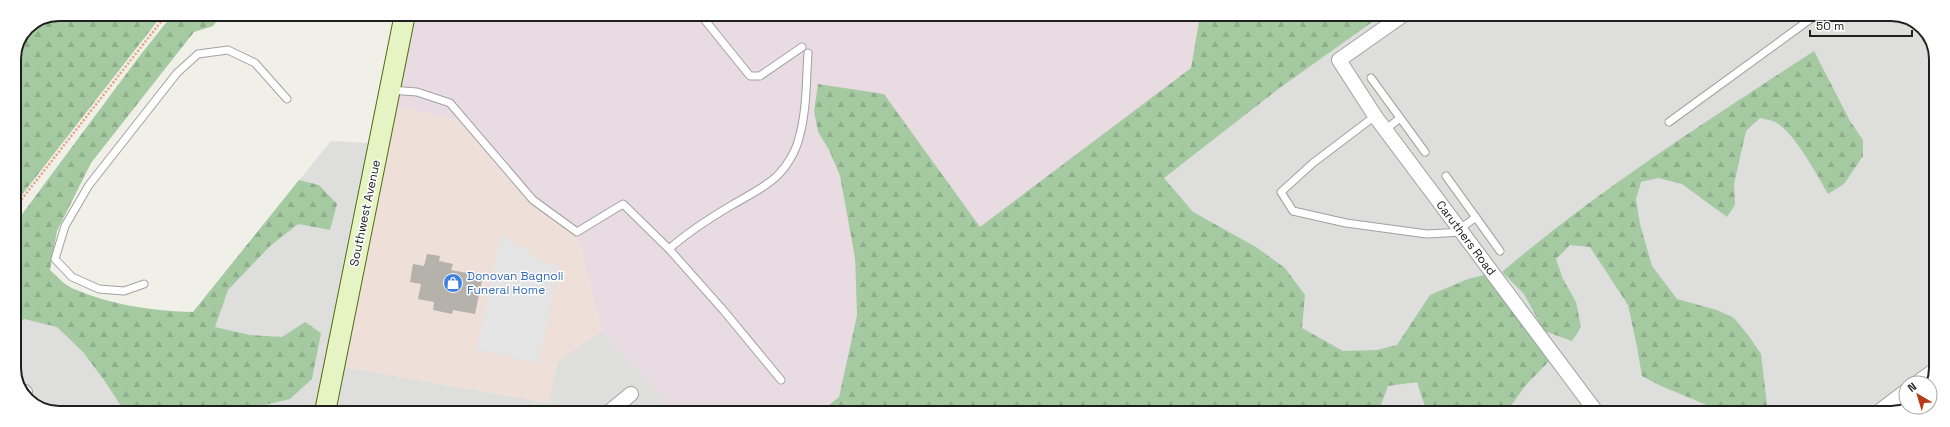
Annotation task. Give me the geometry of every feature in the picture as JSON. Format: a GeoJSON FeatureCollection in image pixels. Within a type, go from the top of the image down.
{"type":"FeatureCollection","features":[{"type":"Feature","properties":{"kind":"street","name":"Southwest Avenue"},"geometry":{"type":"LineString","coordinates":[[326,406],[404,21]]}},
{"type":"Feature","properties":{"kind":"street","name":"Caruthers Road"},"geometry":{"type":"LineString","coordinates":[[1394,21],[1339,60],[1385,130],[1592,406]]}},
{"type":"Feature","properties":{"kind":"street"},"geometry":{"type":"LineString","coordinates":[[616,406],[631,394]]}},
{"type":"Feature","properties":{"kind":"street"},"geometry":{"type":"LineString","coordinates":[[1886,406],[1898,397]]}},
{"type":"Feature","properties":{"kind":"lane"},"geometry":{"type":"LineString","coordinates":[[706,21],[750,76],[760,76],[802,47]]}},
{"type":"Feature","properties":{"kind":"lane"},"geometry":{"type":"LineString","coordinates":[[1669,122],[1808,21]]}},
{"type":"Feature","properties":{"kind":"lane"},"geometry":{"type":"LineString","coordinates":[[144,284],[124,292],[99,289],[72,278],[55,259],[65,226],[89,185],[176,73],[198,54],[228,50],[255,64],[287,99]]}},
{"type":"Feature","properties":{"kind":"lane"},"geometry":{"type":"LineString","coordinates":[[669,249],[696,228],[760,189],[778,175],[789,160],[799,139],[805,111],[808,53]]}},
{"type":"Feature","properties":{"kind":"lane"},"geometry":{"type":"LineString","coordinates":[[1371,78],[1425,152]]}},
{"type":"Feature","properties":{"kind":"lane"},"geometry":{"type":"LineString","coordinates":[[390,90],[417,92],[450,103],[533,200],[577,232],[623,204],[669,249],[724,311],[781,380]]}},
{"type":"Feature","properties":{"kind":"lane"},"geometry":{"type":"LineString","coordinates":[[1375,116],[1313,163],[1281,192],[1294,211],[1346,223],[1427,234],[1461,231],[1476,218]]}},
{"type":"Feature","properties":{"kind":"lane"},"geometry":{"type":"LineString","coordinates":[[1385,130],[1400,118]]}},
{"type":"Feature","properties":{"kind":"lane"},"geometry":{"type":"LineString","coordinates":[[1446,176],[1500,251]]}},
{"type":"Feature","properties":{"kind":"path"},"geometry":{"type":"LineString","coordinates":[[21,200],[161,21]]}},
{"type":"Feature","properties":{"kind":"shaded area"},"geometry":{"type":"Polygon","coordinates":[[[415,21],[1199,21],[1191,68],[980,228],[884,94],[814,111],[818,132],[829,150],[840,176],[855,258],[857,316],[839,397],[828,406],[671,406],[602,331],[577,232],[533,200],[465,121],[395,106],[415,21]]]}},
{"type":"Feature","properties":{"kind":"shaded area"},"geometry":{"type":"Polygon","coordinates":[[[1360,21],[1890,21],[1910,26],[1923,38],[1929,57],[1929,368],[1928,375],[1898,375],[1898,397],[1886,406],[1301,406],[1142,177],[1360,21]]]}},
{"type":"Feature","properties":{"kind":"shaded area"},"geometry":{"type":"Polygon","coordinates":[[[395,106],[465,121],[577,232],[602,331],[558,361],[549,403],[344,367],[395,106]]]}},
{"type":"Feature","properties":{"kind":"shaded area"},"geometry":{"type":"Polygon","coordinates":[[[331,141],[370,143],[326,406],[60,406],[40,401],[26,387],[21,370],[21,321],[24,319],[193,312],[331,141]]]}},
{"type":"Feature","properties":{"kind":"shaded area"},"geometry":{"type":"Polygon","coordinates":[[[501,234],[547,264],[559,266],[538,364],[477,349],[501,234]]]}},
{"type":"Feature","properties":{"kind":"shaded area"},"geometry":{"type":"Polygon","coordinates":[[[602,331],[671,406],[336,406],[344,367],[549,403],[557,361],[602,331]]]}},
{"type":"Feature","properties":{"kind":"green space"},"geometry":{"type":"Polygon","coordinates":[[[158,21],[21,196],[21,60],[27,38],[38,27],[52,22],[158,21]]]}},
{"type":"Feature","properties":{"kind":"green space"},"geometry":{"type":"Polygon","coordinates":[[[167,21],[217,21],[213,26],[194,32],[91,163],[57,231],[50,270],[71,288],[88,295],[117,303],[148,309],[193,312],[299,180],[319,185],[337,204],[330,230],[298,224],[270,246],[228,290],[215,327],[250,335],[282,337],[305,322],[321,333],[312,379],[290,399],[260,406],[121,406],[83,352],[57,327],[24,319],[21,321],[21,216],[138,58],[167,21]]]}},
{"type":"Feature","properties":{"kind":"green space"},"geometry":{"type":"Polygon","coordinates":[[[1199,21],[1374,21],[1281,87],[1164,178],[1193,212],[1256,247],[1285,268],[1305,295],[1302,328],[1343,351],[1377,350],[1397,345],[1430,295],[1468,279],[1492,273],[1555,355],[1525,386],[1511,406],[1425,406],[1417,382],[1388,386],[1381,406],[828,406],[839,397],[857,315],[855,258],[840,176],[829,150],[818,132],[814,111],[818,84],[884,94],[980,227],[1191,68],[1199,21]]]}},
{"type":"Feature","properties":{"kind":"green space"},"geometry":{"type":"Polygon","coordinates":[[[1814,51],[1850,121],[1863,140],[1863,156],[1844,184],[1828,194],[1805,155],[1783,127],[1770,120],[1760,118],[1746,131],[1734,184],[1735,205],[1727,217],[1682,184],[1658,178],[1641,182],[1636,199],[1640,224],[1652,266],[1677,299],[1717,310],[1734,318],[1748,335],[1761,354],[1767,406],[1709,406],[1661,386],[1642,376],[1628,305],[1590,247],[1570,245],[1556,259],[1563,279],[1576,302],[1581,327],[1572,341],[1544,331],[1524,294],[1502,272],[1577,212],[1694,130],[1814,51]]]}},
{"type":"Feature","properties":{"kind":"building","name":"Donovan Bagnoli Funeral Home"},"geometry":{"type":"Polygon","coordinates":[[[427,254],[440,256],[439,261],[453,264],[451,270],[483,276],[475,314],[453,310],[452,314],[433,310],[434,302],[418,299],[421,284],[410,282],[413,264],[424,266],[427,254]]]}},
{"type":"Feature","properties":{"kind":"place","name":"Donovan Bagnoli Funeral Home"},"geometry":{"type":"Point","coordinates":[453,283]}}]}
